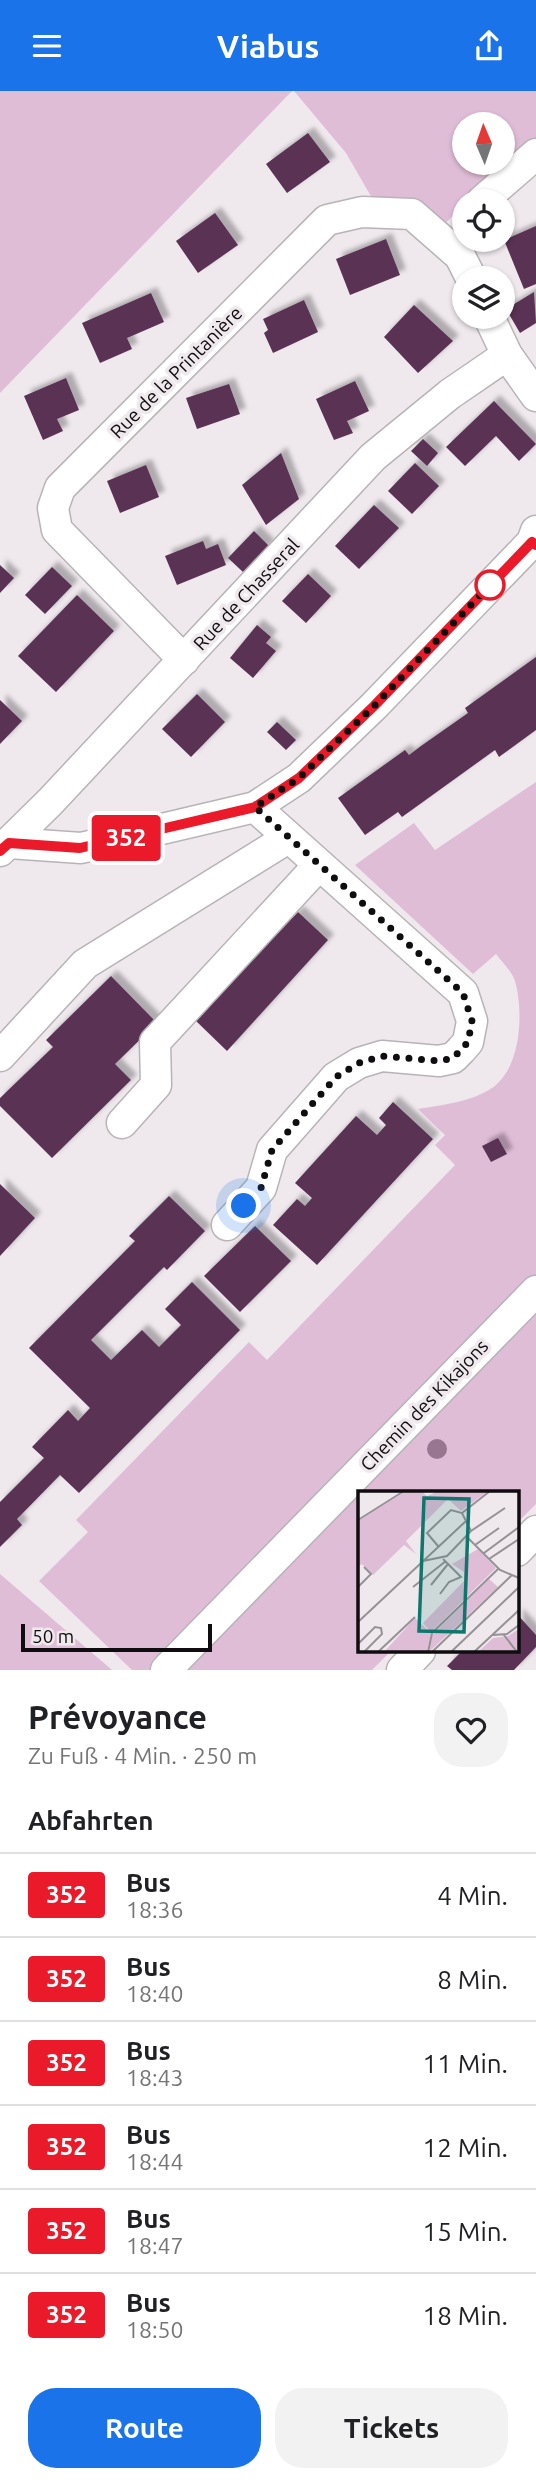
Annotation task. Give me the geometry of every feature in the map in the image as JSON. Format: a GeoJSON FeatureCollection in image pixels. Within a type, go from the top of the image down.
{"type":"FeatureCollection","features":[{"type":"Feature","properties":{"kind":"street"},"geometry":{"type":"LineString","coordinates":[[496,189],[536,154]]}},
{"type":"Feature","properties":{"kind":"street","name":"Rue de la Printanière"},"geometry":{"type":"LineString","coordinates":[[184,660],[57,530],[53,508],[60,488],[327,220],[362,212],[412,214],[465,258]]}},
{"type":"Feature","properties":{"kind":"street"},"geometry":{"type":"LineString","coordinates":[[495,329],[507,355],[536,396]]}},
{"type":"Feature","properties":{"kind":"street","name":"Rue de Chasseral"},"geometry":{"type":"LineString","coordinates":[[4,847],[50,803],[373,457],[450,394],[507,355]]}},
{"type":"Feature","properties":{"kind":"street"},"geometry":{"type":"LineString","coordinates":[[4,847],[80,848],[255,807],[299,778],[374,706],[535,539]]}},
{"type":"Feature","properties":{"kind":"street"},"geometry":{"type":"LineString","coordinates":[[227,1225],[261,1188],[272,1150],[336,1077],[359,1063],[382,1056],[439,1061],[453,1058],[468,1042],[471,1031],[470,1012],[463,993],[255,807]]}},
{"type":"Feature","properties":{"kind":"street"},"geometry":{"type":"LineString","coordinates":[[0,1056],[85,964],[288,838]]}},
{"type":"Feature","properties":{"kind":"street"},"geometry":{"type":"LineString","coordinates":[[122,1123],[156,1085],[155,1042],[318,866]]}},
{"type":"Feature","properties":{"kind":"street","name":"Chemin des Kikajons"},"geometry":{"type":"LineString","coordinates":[[166,1670],[536,1291]]}},
{"type":"Feature","properties":{"kind":"street"},"geometry":{"type":"LineString","coordinates":[[518,1550],[536,1531]]}},
{"type":"Feature","properties":{"kind":"street"},"geometry":{"type":"LineString","coordinates":[[402,1670],[418,1653]]}},
{"type":"Feature","properties":{"kind":"shaded area"},"geometry":{"type":"Polygon","coordinates":[[[0,91],[292,91],[0,393],[0,91]]]}},
{"type":"Feature","properties":{"kind":"shaded area"},"geometry":{"type":"Polygon","coordinates":[[[294,91],[536,91],[536,141],[515,156],[515,112],[452,112],[452,175],[491,175],[478,189],[452,189],[452,216],[440,229],[372,198],[346,153],[294,91]]]}},
{"type":"Feature","properties":{"kind":"shaded area"},"geometry":{"type":"Polygon","coordinates":[[[536,782],[536,1276],[445,1366],[152,1670],[132,1670],[39,1581],[88,1532],[76,1520],[249,1342],[267,1360],[455,1165],[435,1145],[445,1135],[418,1109],[456,1102],[484,1093],[502,1079],[514,1054],[519,1024],[518,994],[514,978],[507,967],[496,954],[473,974],[355,865],[414,823],[435,850],[536,782]]]}},
{"type":"Feature","properties":{"kind":"shaded area"},"geometry":{"type":"Polygon","coordinates":[[[536,1313],[536,1504],[518,1522],[518,1491],[362,1491],[536,1313]]]}},
{"type":"Feature","properties":{"kind":"shaded area"},"geometry":{"type":"Polygon","coordinates":[[[358,1495],[358,1653],[389,1653],[372,1670],[186,1670],[358,1495]]]}},
{"type":"Feature","properties":{"kind":"shaded area"},"geometry":{"type":"Polygon","coordinates":[[[0,1574],[112,1670],[0,1670],[0,1574]]]}},
{"type":"Feature","properties":{"kind":"building"},"geometry":{"type":"Polygon","coordinates":[[[308,133],[330,162],[287,193],[266,164],[308,133]]]}},
{"type":"Feature","properties":{"kind":"building"},"geometry":{"type":"Polygon","coordinates":[[[215,213],[238,245],[198,273],[176,241],[215,213]]]}},
{"type":"Feature","properties":{"kind":"building"},"geometry":{"type":"Polygon","coordinates":[[[536,226],[536,284],[524,289],[509,252],[515,252],[515,235],[536,226]]]}},
{"type":"Feature","properties":{"kind":"building"},"geometry":{"type":"Polygon","coordinates":[[[386,239],[400,275],[350,295],[336,259],[386,239]]]}},
{"type":"Feature","properties":{"kind":"building"},"geometry":{"type":"Polygon","coordinates":[[[534,292],[536,323],[520,333],[515,324],[515,304],[534,292]]]}},
{"type":"Feature","properties":{"kind":"building"},"geometry":{"type":"Polygon","coordinates":[[[151,293],[164,322],[127,338],[132,349],[100,363],[82,323],[151,293]]]}},
{"type":"Feature","properties":{"kind":"building"},"geometry":{"type":"Polygon","coordinates":[[[304,300],[318,332],[273,353],[264,333],[268,330],[263,319],[304,300]]]}},
{"type":"Feature","properties":{"kind":"building"},"geometry":{"type":"Polygon","coordinates":[[[414,305],[453,341],[418,373],[384,337],[414,305]]]}},
{"type":"Feature","properties":{"kind":"building"},"geometry":{"type":"Polygon","coordinates":[[[66,378],[79,410],[57,419],[63,431],[43,440],[24,396],[66,378]]]}},
{"type":"Feature","properties":{"kind":"building"},"geometry":{"type":"Polygon","coordinates":[[[355,381],[369,411],[347,421],[353,433],[334,440],[316,399],[355,381]]]}},
{"type":"Feature","properties":{"kind":"building"},"geometry":{"type":"Polygon","coordinates":[[[229,384],[240,414],[197,429],[186,398],[229,384]]]}},
{"type":"Feature","properties":{"kind":"building"},"geometry":{"type":"Polygon","coordinates":[[[494,401],[536,444],[519,461],[496,436],[465,466],[446,447],[494,401]]]}},
{"type":"Feature","properties":{"kind":"building"},"geometry":{"type":"Polygon","coordinates":[[[423,439],[438,453],[427,466],[411,451],[423,439]]]}},
{"type":"Feature","properties":{"kind":"building"},"geometry":{"type":"Polygon","coordinates":[[[281,453],[299,499],[266,525],[242,485],[281,453]]]}},
{"type":"Feature","properties":{"kind":"building"},"geometry":{"type":"Polygon","coordinates":[[[415,463],[439,486],[412,514],[388,491],[415,463]]]}},
{"type":"Feature","properties":{"kind":"building"},"geometry":{"type":"Polygon","coordinates":[[[146,465],[159,497],[120,513],[107,481],[146,465]]]}},
{"type":"Feature","properties":{"kind":"building"},"geometry":{"type":"Polygon","coordinates":[[[374,505],[399,528],[359,569],[335,546],[374,505]]]}},
{"type":"Feature","properties":{"kind":"building"},"geometry":{"type":"Polygon","coordinates":[[[254,531],[269,546],[243,572],[228,558],[254,531]]]}},
{"type":"Feature","properties":{"kind":"building"},"geometry":{"type":"Polygon","coordinates":[[[203,541],[206,549],[218,544],[226,565],[177,585],[165,556],[203,541]]]}},
{"type":"Feature","properties":{"kind":"building"},"geometry":{"type":"Polygon","coordinates":[[[0,565],[14,578],[0,593],[0,565]]]}},
{"type":"Feature","properties":{"kind":"building"},"geometry":{"type":"Polygon","coordinates":[[[52,567],[72,586],[45,614],[25,595],[52,567]]]}},
{"type":"Feature","properties":{"kind":"building"},"geometry":{"type":"Polygon","coordinates":[[[308,574],[331,596],[306,623],[282,601],[308,574]]]}},
{"type":"Feature","properties":{"kind":"building"},"geometry":{"type":"Polygon","coordinates":[[[77,595],[114,631],[56,692],[18,656],[77,595]]]}},
{"type":"Feature","properties":{"kind":"building"},"geometry":{"type":"Polygon","coordinates":[[[257,625],[271,637],[266,643],[276,651],[253,678],[230,658],[257,625]]]}},
{"type":"Feature","properties":{"kind":"building"},"geometry":{"type":"Polygon","coordinates":[[[536,657],[536,730],[499,757],[495,750],[402,817],[398,812],[365,835],[338,798],[405,750],[409,755],[468,713],[465,708],[536,657]]]}},
{"type":"Feature","properties":{"kind":"building"},"geometry":{"type":"Polygon","coordinates":[[[197,694],[225,722],[191,757],[162,729],[197,694]]]}},
{"type":"Feature","properties":{"kind":"building"},"geometry":{"type":"Polygon","coordinates":[[[0,700],[22,721],[0,744],[0,700]]]}},
{"type":"Feature","properties":{"kind":"building"},"geometry":{"type":"Polygon","coordinates":[[[277,722],[296,740],[286,750],[267,732],[277,722]]]}},
{"type":"Feature","properties":{"kind":"building"},"geometry":{"type":"Polygon","coordinates":[[[298,912],[328,940],[227,1051],[195,1020],[298,912]]]}},
{"type":"Feature","properties":{"kind":"building"},"geometry":{"type":"Polygon","coordinates":[[[111,976],[157,1023],[115,1064],[131,1080],[52,1158],[0,1106],[0,1098],[53,1047],[46,1040],[111,976]]]}},
{"type":"Feature","properties":{"kind":"building"},"geometry":{"type":"Polygon","coordinates":[[[393,1102],[433,1139],[317,1265],[273,1225],[297,1199],[305,1206],[312,1198],[295,1183],[356,1116],[377,1135],[386,1125],[379,1118],[393,1102]]]}},
{"type":"Feature","properties":{"kind":"building"},"geometry":{"type":"Polygon","coordinates":[[[498,1138],[507,1154],[491,1162],[482,1146],[498,1138]]]}},
{"type":"Feature","properties":{"kind":"building"},"geometry":{"type":"Polygon","coordinates":[[[0,1184],[35,1218],[0,1256],[0,1184]]]}},
{"type":"Feature","properties":{"kind":"building"},"geometry":{"type":"Polygon","coordinates":[[[169,1196],[205,1231],[167,1270],[164,1267],[91,1340],[111,1360],[142,1330],[159,1347],[181,1325],[165,1309],[192,1282],[240,1330],[79,1493],[60,1475],[17,1519],[22,1525],[0,1547],[0,1502],[44,1458],[32,1447],[68,1410],[78,1421],[90,1408],[29,1348],[135,1241],[129,1236],[169,1196]]]}},
{"type":"Feature","properties":{"kind":"building"},"geometry":{"type":"Polygon","coordinates":[[[255,1226],[291,1261],[240,1312],[204,1276],[255,1226]]]}},
{"type":"Feature","properties":{"kind":"building"},"geometry":{"type":"Polygon","coordinates":[[[518,1615],[536,1635],[536,1647],[514,1670],[452,1670],[447,1666],[460,1653],[518,1653],[518,1615]]]}},
{"type":"Feature","properties":{"kind":"bus line","name":"352"},"geometry":{"type":"LineString","coordinates":[[0,851],[9,843],[80,848],[255,807],[299,778],[374,706],[532,542],[536,545]]}},
{"type":"Feature","properties":{"kind":"route"},"geometry":{"type":"LineString","coordinates":[[244,1206],[261,1188],[272,1150],[336,1077],[359,1063],[382,1056],[439,1061],[453,1058],[468,1042],[472,1021],[463,993],[255,807],[299,778],[374,706],[490,585]]}}]}
